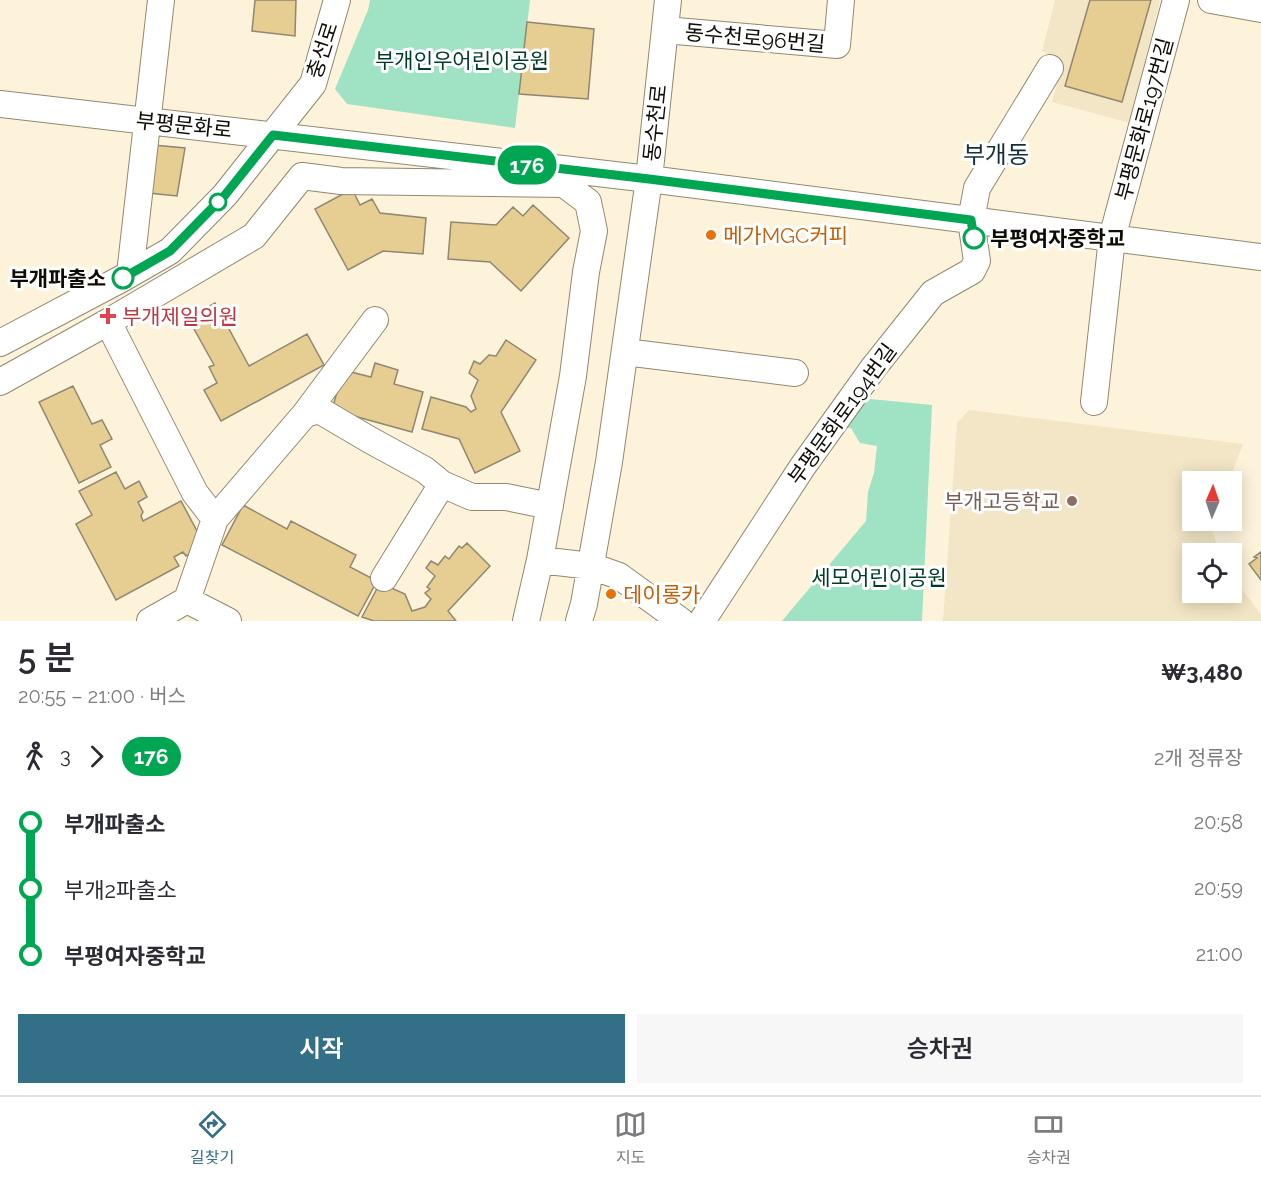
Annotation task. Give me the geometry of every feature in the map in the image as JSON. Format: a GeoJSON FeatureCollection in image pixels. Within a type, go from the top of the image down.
{"type":"FeatureCollection","features":[{"type":"Feature","properties":{"kind":"street"},"geometry":{"type":"LineString","coordinates":[[130,274],[161,0]]}},
{"type":"Feature","properties":{"kind":"street","name":"충선로"},"geometry":{"type":"LineString","coordinates":[[0,343],[170,251],[225,195],[312,84],[337,0]]}},
{"type":"Feature","properties":{"kind":"street","name":"동수천로"},"geometry":{"type":"LineString","coordinates":[[579,621],[609,462],[625,352],[649,179],[668,0]]}},
{"type":"Feature","properties":{"kind":"street","name":"동수천로96번길"},"geometry":{"type":"LineString","coordinates":[[665,30],[837,45],[842,0]]}},
{"type":"Feature","properties":{"kind":"street","name":"부평문화로197번길"},"geometry":{"type":"LineString","coordinates":[[1094,402],[1112,238],[1176,0]]}},
{"type":"Feature","properties":{"kind":"street"},"geometry":{"type":"LineString","coordinates":[[1211,0],[1261,9]]}},
{"type":"Feature","properties":{"kind":"street","name":"부평문화로194번길"},"geometry":{"type":"LineString","coordinates":[[702,621],[803,466],[874,367],[933,293],[972,271],[977,261],[971,220],[977,188],[1050,68]]}},
{"type":"Feature","properties":{"kind":"street","name":"부평문화로"},"geometry":{"type":"LineString","coordinates":[[0,104],[649,179],[1261,257]]}},
{"type":"Feature","properties":{"kind":"street"},"geometry":{"type":"LineString","coordinates":[[0,382],[108,322],[254,236],[302,176],[341,181],[564,184],[588,202],[594,231],[586,272],[573,376],[540,560],[526,621]]}},
{"type":"Feature","properties":{"kind":"street"},"geometry":{"type":"LineString","coordinates":[[150,621],[187,600],[215,519],[304,414],[375,320]]}},
{"type":"Feature","properties":{"kind":"street"},"geometry":{"type":"LineString","coordinates":[[108,322],[195,493],[215,519]]}},
{"type":"Feature","properties":{"kind":"street"},"geometry":{"type":"LineString","coordinates":[[625,352],[795,373]]}},
{"type":"Feature","properties":{"kind":"street"},"geometry":{"type":"LineString","coordinates":[[304,414],[319,410],[425,470],[442,484],[472,497],[506,497],[550,506]]}},
{"type":"Feature","properties":{"kind":"street"},"geometry":{"type":"LineString","coordinates":[[384,578],[442,484]]}},
{"type":"Feature","properties":{"kind":"street"},"geometry":{"type":"LineString","coordinates":[[540,560],[591,566],[619,576],[681,621]]}},
{"type":"Feature","properties":{"kind":"street"},"geometry":{"type":"LineString","coordinates":[[187,600],[228,621]]}},
{"type":"Feature","properties":{"kind":"shaded area"},"geometry":{"type":"Polygon","coordinates":[[[1055,0],[1160,0],[1130,123],[1052,102],[1063,62],[1042,51],[1055,0]]]}},
{"type":"Feature","properties":{"kind":"shaded area","name":"부개고등학교"},"geometry":{"type":"Polygon","coordinates":[[[969,410],[1243,444],[1233,471],[1182,471],[1182,531],[1213,531],[1216,543],[1182,543],[1182,603],[1242,603],[1242,590],[1261,614],[1261,621],[943,621],[957,423],[969,410]]]}},
{"type":"Feature","properties":{"kind":"green space","name":"부개인우어린이공원"},"geometry":{"type":"Polygon","coordinates":[[[370,0],[530,0],[515,128],[347,104],[335,89],[370,0]]]}},
{"type":"Feature","properties":{"kind":"green space","name":"세모어린이공원"},"geometry":{"type":"Polygon","coordinates":[[[860,398],[932,405],[922,621],[782,621],[866,521],[868,492],[874,473],[877,446],[860,443],[851,428],[839,427],[860,398]]]}},
{"type":"Feature","properties":{"kind":"building"},"geometry":{"type":"Polygon","coordinates":[[[255,0],[296,0],[295,36],[252,31],[255,0]]]}},
{"type":"Feature","properties":{"kind":"building"},"geometry":{"type":"Polygon","coordinates":[[[1090,0],[1151,0],[1122,102],[1065,86],[1090,0]]]}},
{"type":"Feature","properties":{"kind":"building"},"geometry":{"type":"Polygon","coordinates":[[[527,22],[594,29],[588,99],[519,94],[527,22]]]}},
{"type":"Feature","properties":{"kind":"building"},"geometry":{"type":"Polygon","coordinates":[[[153,145],[185,148],[177,196],[148,193],[153,145]]]}},
{"type":"Feature","properties":{"kind":"building"},"geometry":{"type":"Polygon","coordinates":[[[352,189],[360,205],[372,199],[380,213],[426,218],[423,254],[383,251],[348,270],[315,209],[352,189]]]}},
{"type":"Feature","properties":{"kind":"building"},"geometry":{"type":"Polygon","coordinates":[[[533,205],[569,238],[521,291],[490,262],[448,259],[451,222],[496,225],[513,207],[523,216],[533,205]]]}},
{"type":"Feature","properties":{"kind":"building"},"geometry":{"type":"Polygon","coordinates":[[[215,303],[249,366],[307,334],[324,365],[221,421],[204,390],[217,383],[209,367],[214,365],[188,318],[215,303]]]}},
{"type":"Feature","properties":{"kind":"building"},"geometry":{"type":"Polygon","coordinates":[[[506,340],[536,360],[501,412],[520,451],[475,473],[459,439],[422,429],[431,397],[466,407],[471,412],[476,409],[471,396],[478,380],[469,373],[474,361],[480,364],[489,355],[496,356],[506,340]]]}},
{"type":"Feature","properties":{"kind":"building"},"geometry":{"type":"Polygon","coordinates":[[[375,363],[398,370],[394,384],[423,392],[412,432],[332,410],[343,370],[371,377],[375,363]]]}},
{"type":"Feature","properties":{"kind":"building"},"geometry":{"type":"Polygon","coordinates":[[[73,386],[92,424],[102,420],[112,439],[100,445],[111,467],[79,483],[39,402],[73,386]]]}},
{"type":"Feature","properties":{"kind":"building"},"geometry":{"type":"Polygon","coordinates":[[[116,472],[125,489],[139,481],[147,497],[138,502],[143,512],[141,516],[143,521],[181,501],[205,546],[186,556],[183,552],[174,557],[179,566],[116,600],[76,524],[92,515],[79,491],[116,472]]]}},
{"type":"Feature","properties":{"kind":"building"},"geometry":{"type":"Polygon","coordinates":[[[243,505],[287,529],[291,521],[356,555],[350,567],[377,581],[358,616],[222,545],[243,505]]]}},
{"type":"Feature","properties":{"kind":"building"},"geometry":{"type":"Polygon","coordinates":[[[467,543],[490,566],[448,611],[456,621],[374,621],[362,617],[380,583],[405,594],[412,611],[425,607],[431,599],[425,593],[430,589],[427,587],[435,576],[426,568],[431,561],[438,565],[445,556],[449,559],[459,546],[462,548],[467,543]]]}},
{"type":"Feature","properties":{"kind":"building"},"geometry":{"type":"Polygon","coordinates":[[[1261,552],[1261,580],[1249,564],[1261,552]]]}},
{"type":"Feature","properties":{"kind":"bus line","name":"176"},"geometry":{"type":"LineString","coordinates":[[123,278],[170,251],[225,195],[273,135],[971,220],[974,238]]}},
{"type":"Feature","properties":{"kind":"place","name":"메가MGC커피"},"geometry":{"type":"Point","coordinates":[711,235]}},
{"type":"Feature","properties":{"kind":"place","name":"부평여자중학교"},"geometry":{"type":"Point","coordinates":[974,238]}},
{"type":"Feature","properties":{"kind":"place","name":"부개파출소"},"geometry":{"type":"Point","coordinates":[123,278]}},
{"type":"Feature","properties":{"kind":"place","name":"부개제일의원"},"geometry":{"type":"Point","coordinates":[108,316]}},
{"type":"Feature","properties":{"kind":"place","name":"부개고등학교"},"geometry":{"type":"Point","coordinates":[1072,501]}},
{"type":"Feature","properties":{"kind":"place","name":"데이롱카"},"geometry":{"type":"Point","coordinates":[611,594]}},
{"type":"Feature","properties":{"kind":"district","name":"부개동"},"geometry":{"type":"Point","coordinates":[996,154]}}]}
